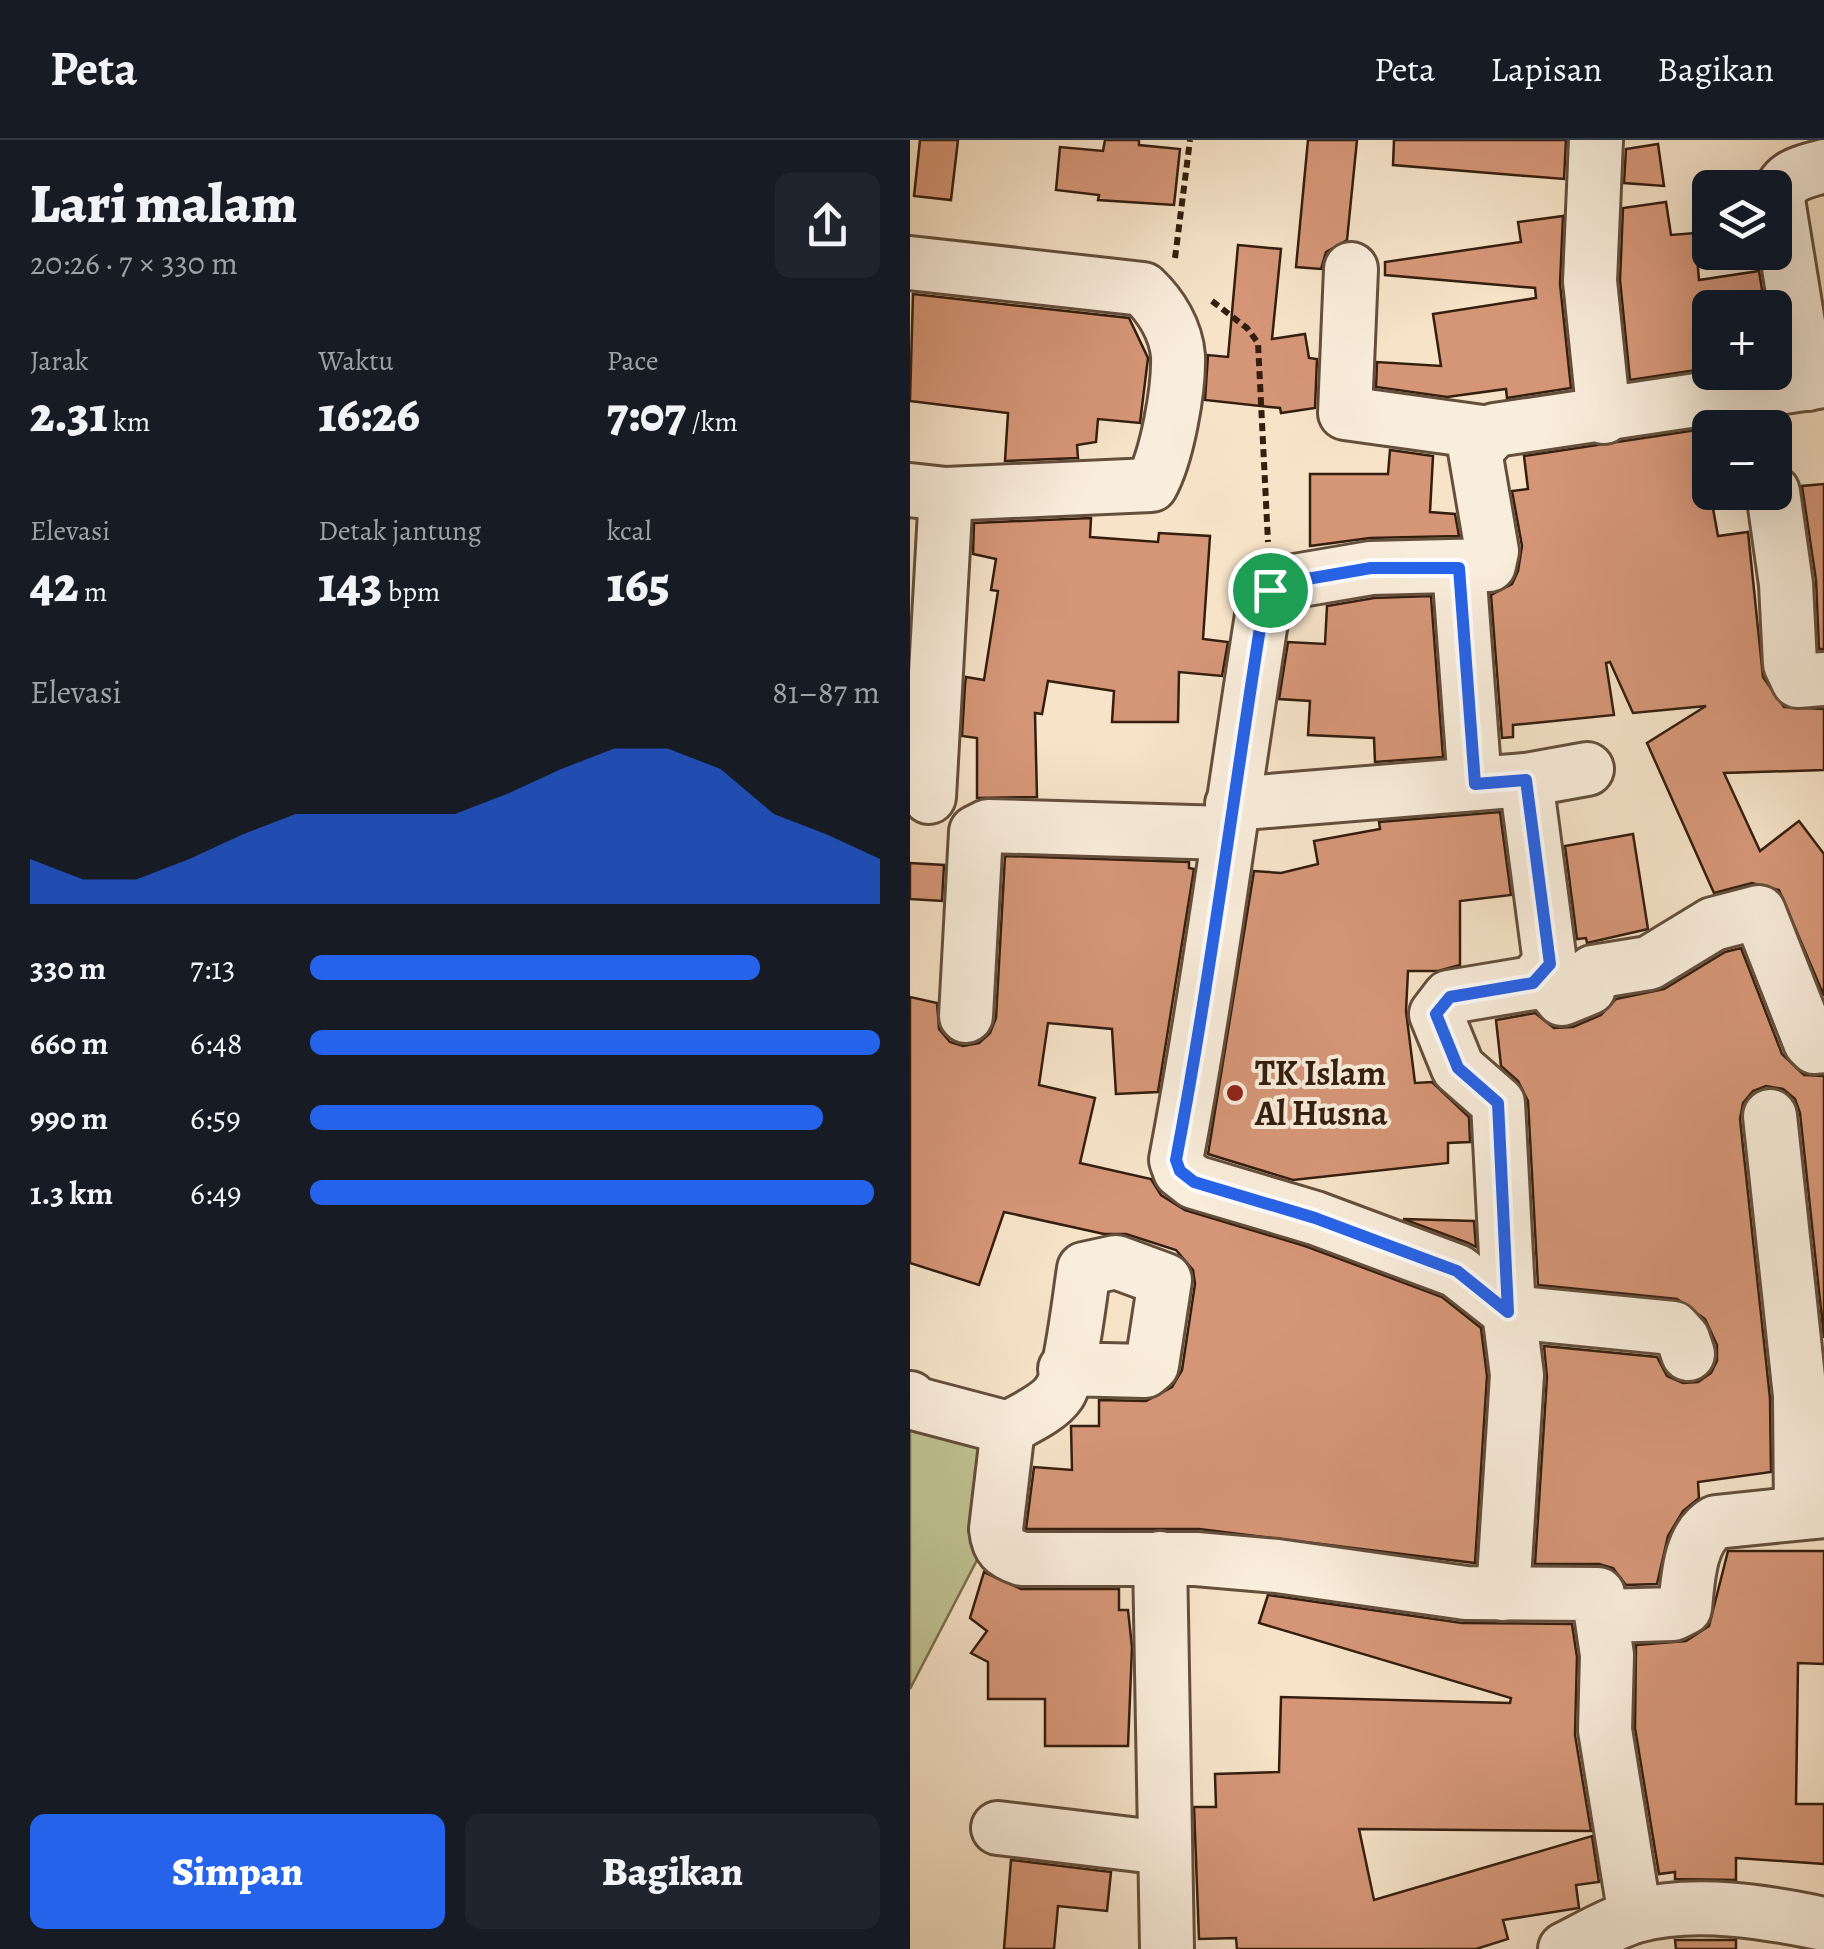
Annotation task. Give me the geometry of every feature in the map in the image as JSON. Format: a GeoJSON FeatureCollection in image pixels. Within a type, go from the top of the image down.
{"type":"FeatureCollection","features":[{"type":"Feature","properties":{"kind":"street"},"geometry":{"type":"LineString","coordinates":[[1596,140],[1590,281],[1604,417]]}},
{"type":"Feature","properties":{"kind":"street"},"geometry":{"type":"LineString","coordinates":[[1351,268],[1345,413],[1489,433],[1788,396],[1780,186],[1790,176],[1824,166]]}},
{"type":"Feature","properties":{"kind":"street"},"geometry":{"type":"LineString","coordinates":[[910,264],[1144,288],[1163,307],[1178,355],[1163,465],[1151,485],[928,492],[929,797]]}},
{"type":"Feature","properties":{"kind":"street"},"geometry":{"type":"LineString","coordinates":[[1489,433],[1475,451],[1492,551],[1488,565],[1371,568],[1284,583],[1270,590],[1264,603],[1229,819],[1209,989],[1176,1160],[1180,1171],[1194,1182],[1315,1218],[1457,1271],[1508,1312],[1672,1328],[1683,1338],[1688,1354]]}},
{"type":"Feature","properties":{"kind":"street"},"geometry":{"type":"LineString","coordinates":[[1779,510],[1805,582],[1790,664],[1798,681],[1824,679]]}},
{"type":"Feature","properties":{"kind":"street"},"geometry":{"type":"LineString","coordinates":[[1459,568],[1475,784]]}},
{"type":"Feature","properties":{"kind":"street"},"geometry":{"type":"LineString","coordinates":[[966,1016],[976,832],[988,826],[1229,819],[1526,780],[1588,768]]}},
{"type":"Feature","properties":{"kind":"street"},"geometry":{"type":"LineString","coordinates":[[1503,1594],[1518,1375],[1508,1312],[1498,1103],[1458,1068],[1436,1014],[1450,997],[1533,983],[1550,964],[1526,780]]}},
{"type":"Feature","properties":{"kind":"street"},"geometry":{"type":"LineString","coordinates":[[1543,976],[1562,999],[1589,988],[1593,972],[1648,964],[1713,924],[1759,912],[1810,1042],[1815,1047],[1824,1046]]}},
{"type":"Feature","properties":{"kind":"street"},"geometry":{"type":"LineString","coordinates":[[1604,1616],[1672,1614],[1685,1608],[1703,1529],[1733,1518],[1812,1512],[1800,1396],[1804,1264],[1770,1116]]}},
{"type":"Feature","properties":{"kind":"street"},"geometry":{"type":"LineString","coordinates":[[910,1398],[913,1403],[1008,1428],[1052,1400],[1062,1388],[1065,1370]]}},
{"type":"Feature","properties":{"kind":"street"},"geometry":{"type":"LineString","coordinates":[[1008,1428],[996,1529],[998,1544],[1006,1553],[1022,1559],[1160,1558],[1277,1566],[1503,1594],[1598,1594],[1604,1616],[1605,1730],[1659,1925]]}},
{"type":"Feature","properties":{"kind":"street"},"geometry":{"type":"LineString","coordinates":[[1160,1558],[1167,1949]]}},
{"type":"Feature","properties":{"kind":"street"},"geometry":{"type":"LineString","coordinates":[[998,1828],[1164,1848]]}},
{"type":"Feature","properties":{"kind":"street"},"geometry":{"type":"LineString","coordinates":[[1564,1949],[1706,1910],[1824,1924]]}},
{"type":"Feature","properties":{"kind":"path"},"geometry":{"type":"LineString","coordinates":[[1175,271],[1174,241],[1190,140]]}},
{"type":"Feature","properties":{"kind":"path"},"geometry":{"type":"LineString","coordinates":[[1199,294],[1247,328],[1258,344],[1270,590]]}},
{"type":"Feature","properties":{"kind":"green space"},"geometry":{"type":"Polygon","coordinates":[[[910,1406],[979,1407],[990,1535],[910,1689],[910,1406]]]}},
{"type":"Feature","properties":{"kind":"building"},"geometry":{"type":"Polygon","coordinates":[[[920,140],[958,140],[951,200],[914,196],[920,140]]]}},
{"type":"Feature","properties":{"kind":"building"},"geometry":{"type":"Polygon","coordinates":[[[1105,140],[1139,140],[1139,145],[1180,149],[1174,205],[1098,200],[1099,195],[1056,190],[1060,147],[1103,151],[1105,140]]]}},
{"type":"Feature","properties":{"kind":"building"},"geometry":{"type":"Polygon","coordinates":[[[1308,140],[1357,140],[1347,240],[1326,252],[1321,269],[1296,267],[1308,140]]]}},
{"type":"Feature","properties":{"kind":"building"},"geometry":{"type":"Polygon","coordinates":[[[1394,140],[1566,140],[1564,179],[1393,165],[1394,140]]]}},
{"type":"Feature","properties":{"kind":"building"},"geometry":{"type":"Polygon","coordinates":[[[1658,144],[1664,186],[1624,183],[1626,149],[1658,144]]]}},
{"type":"Feature","properties":{"kind":"building"},"geometry":{"type":"Polygon","coordinates":[[[1666,202],[1671,235],[1692,233],[1692,270],[1698,270],[1699,280],[1759,271],[1762,290],[1692,290],[1692,371],[1630,380],[1620,280],[1623,208],[1666,202]]]}},
{"type":"Feature","properties":{"kind":"building"},"geometry":{"type":"Polygon","coordinates":[[[1563,216],[1560,284],[1571,388],[1507,398],[1506,389],[1447,397],[1376,387],[1377,362],[1441,366],[1433,314],[1536,298],[1535,288],[1385,275],[1385,262],[1521,242],[1518,222],[1563,216]]]}},
{"type":"Feature","properties":{"kind":"building"},"geometry":{"type":"Polygon","coordinates":[[[1238,245],[1281,249],[1272,339],[1305,334],[1309,358],[1317,359],[1315,408],[1281,413],[1280,408],[1205,400],[1208,355],[1228,357],[1238,245]]]}},
{"type":"Feature","properties":{"kind":"building"},"geometry":{"type":"Polygon","coordinates":[[[913,294],[1129,318],[1148,358],[1140,423],[1098,419],[1096,442],[1077,445],[1078,458],[1005,461],[1008,413],[910,401],[913,294]]]}},
{"type":"Feature","properties":{"kind":"building"},"geometry":{"type":"Polygon","coordinates":[[[1692,431],[1692,510],[1713,510],[1718,536],[1748,532],[1763,677],[1784,707],[1824,709],[1824,770],[1724,773],[1760,851],[1799,821],[1824,854],[1824,996],[1779,890],[1752,883],[1714,893],[1647,743],[1706,706],[1633,713],[1610,662],[1606,663],[1614,715],[1513,725],[1513,737],[1502,738],[1491,595],[1512,584],[1518,571],[1522,546],[1512,491],[1528,489],[1524,456],[1692,431]]]}},
{"type":"Feature","properties":{"kind":"building"},"geometry":{"type":"Polygon","coordinates":[[[1390,450],[1433,456],[1430,512],[1455,514],[1459,536],[1370,538],[1310,546],[1310,474],[1388,474],[1390,450]]]}},
{"type":"Feature","properties":{"kind":"building"},"geometry":{"type":"Polygon","coordinates":[[[1824,484],[1824,649],[1819,649],[1816,580],[1802,486],[1824,484]]]}},
{"type":"Feature","properties":{"kind":"building"},"geometry":{"type":"Polygon","coordinates":[[[1091,518],[1090,537],[1158,542],[1159,533],[1210,536],[1203,639],[1228,642],[1222,676],[1179,672],[1178,722],[1112,722],[1114,691],[1048,681],[1042,714],[1035,713],[1037,797],[977,798],[977,738],[962,736],[965,685],[966,677],[984,680],[998,591],[991,590],[996,559],[973,554],[974,523],[1091,518]]]}},
{"type":"Feature","properties":{"kind":"building"},"geometry":{"type":"Polygon","coordinates":[[[1431,596],[1443,757],[1375,762],[1374,738],[1308,735],[1310,701],[1279,699],[1288,642],[1325,644],[1327,606],[1374,598],[1431,596]]]}},
{"type":"Feature","properties":{"kind":"building"},"geometry":{"type":"Polygon","coordinates":[[[1500,812],[1511,895],[1460,901],[1460,965],[1438,971],[1408,971],[1406,1011],[1415,1083],[1432,1082],[1469,1117],[1470,1142],[1448,1143],[1448,1163],[1293,1180],[1208,1154],[1254,871],[1281,873],[1318,864],[1314,841],[1380,829],[1379,822],[1500,812]]]}},
{"type":"Feature","properties":{"kind":"building"},"geometry":{"type":"Polygon","coordinates":[[[1633,834],[1648,929],[1587,943],[1586,938],[1577,939],[1565,846],[1633,834]]]}},
{"type":"Feature","properties":{"kind":"building"},"geometry":{"type":"Polygon","coordinates":[[[1005,856],[1189,862],[1189,868],[1194,869],[1158,1092],[1116,1094],[1112,1029],[1048,1023],[1039,1085],[1095,1098],[1080,1163],[1151,1179],[1161,1195],[1185,1210],[1305,1246],[1442,1297],[1481,1328],[1487,1376],[1475,1563],[1199,1529],[1026,1529],[1034,1467],[1072,1470],[1071,1426],[1099,1426],[1099,1400],[1146,1401],[1172,1387],[1182,1370],[1195,1284],[1193,1270],[1176,1250],[1126,1234],[1104,1234],[1004,1212],[979,1285],[910,1263],[910,997],[937,1003],[939,1029],[950,1042],[963,1046],[979,1043],[990,1033],[996,1018],[1005,856]]]}},
{"type":"Feature","properties":{"kind":"building"},"geometry":{"type":"Polygon","coordinates":[[[910,863],[944,865],[942,901],[910,899],[910,863]]]}},
{"type":"Feature","properties":{"kind":"building"},"geometry":{"type":"Polygon","coordinates":[[[1741,948],[1782,1054],[1804,1075],[1824,1076],[1824,1338],[1800,1113],[1795,1099],[1783,1089],[1766,1086],[1753,1091],[1743,1103],[1740,1119],[1770,1398],[1771,1472],[1698,1482],[1699,1498],[1683,1511],[1668,1536],[1657,1584],[1626,1585],[1613,1568],[1599,1564],[1535,1564],[1547,1377],[1544,1346],[1657,1357],[1667,1376],[1683,1383],[1698,1382],[1711,1373],[1717,1361],[1717,1345],[1705,1319],[1677,1299],[1538,1285],[1528,1101],[1518,1081],[1501,1066],[1496,1020],[1535,1013],[1554,1028],[1573,1027],[1601,1015],[1616,999],[1664,989],[1725,952],[1741,948]]]}},
{"type":"Feature","properties":{"kind":"building"},"geometry":{"type":"Polygon","coordinates":[[[1403,1219],[1474,1221],[1476,1247],[1468,1243],[1403,1219]]]}},
{"type":"Feature","properties":{"kind":"building"},"geometry":{"type":"Polygon","coordinates":[[[1728,1551],[1824,1551],[1824,1664],[1798,1663],[1796,1804],[1824,1804],[1824,1864],[1736,1858],[1736,1880],[1675,1879],[1675,1872],[1659,1874],[1635,1728],[1636,1645],[1686,1641],[1709,1626],[1728,1551]]]}},
{"type":"Feature","properties":{"kind":"building"},"geometry":{"type":"Polygon","coordinates":[[[984,1572],[1021,1589],[1119,1589],[1119,1610],[1128,1610],[1132,1647],[1128,1746],[1045,1746],[1045,1699],[988,1699],[988,1662],[971,1653],[987,1631],[970,1618],[984,1572]]]}},
{"type":"Feature","properties":{"kind":"building"},"geometry":{"type":"Polygon","coordinates":[[[1268,1595],[1462,1623],[1572,1624],[1577,1657],[1575,1735],[1591,1831],[1359,1829],[1374,1900],[1592,1836],[1599,1882],[1576,1885],[1579,1908],[1503,1920],[1508,1939],[1476,1949],[1237,1949],[1236,1938],[1199,1939],[1194,1807],[1216,1807],[1215,1774],[1279,1772],[1281,1697],[1510,1703],[1511,1698],[1259,1623],[1268,1595]]]}},
{"type":"Feature","properties":{"kind":"building"},"geometry":{"type":"Polygon","coordinates":[[[1011,1860],[1111,1872],[1107,1911],[1058,1906],[1054,1949],[1004,1949],[1011,1860]]]}},
{"type":"Feature","properties":{"kind":"building"},"geometry":{"type":"Polygon","coordinates":[[[1675,1940],[1736,1940],[1736,1949],[1676,1949],[1675,1940]]]}},
{"type":"Feature","properties":{"kind":"place","name":"TK Islam Al Husna"},"geometry":{"type":"Point","coordinates":[1235,1093]}},
{"type":"Feature","properties":{"kind":"route"},"geometry":{"type":"LineString","coordinates":[[1371,568],[1459,568],[1475,784],[1526,780],[1550,964],[1533,983],[1450,997],[1441,1003],[1436,1014],[1458,1068],[1498,1103],[1508,1312],[1457,1271],[1315,1218],[1194,1182],[1180,1171],[1176,1160],[1209,989],[1226,833],[1264,603],[1270,590],[1284,583],[1371,568]]}}]}
